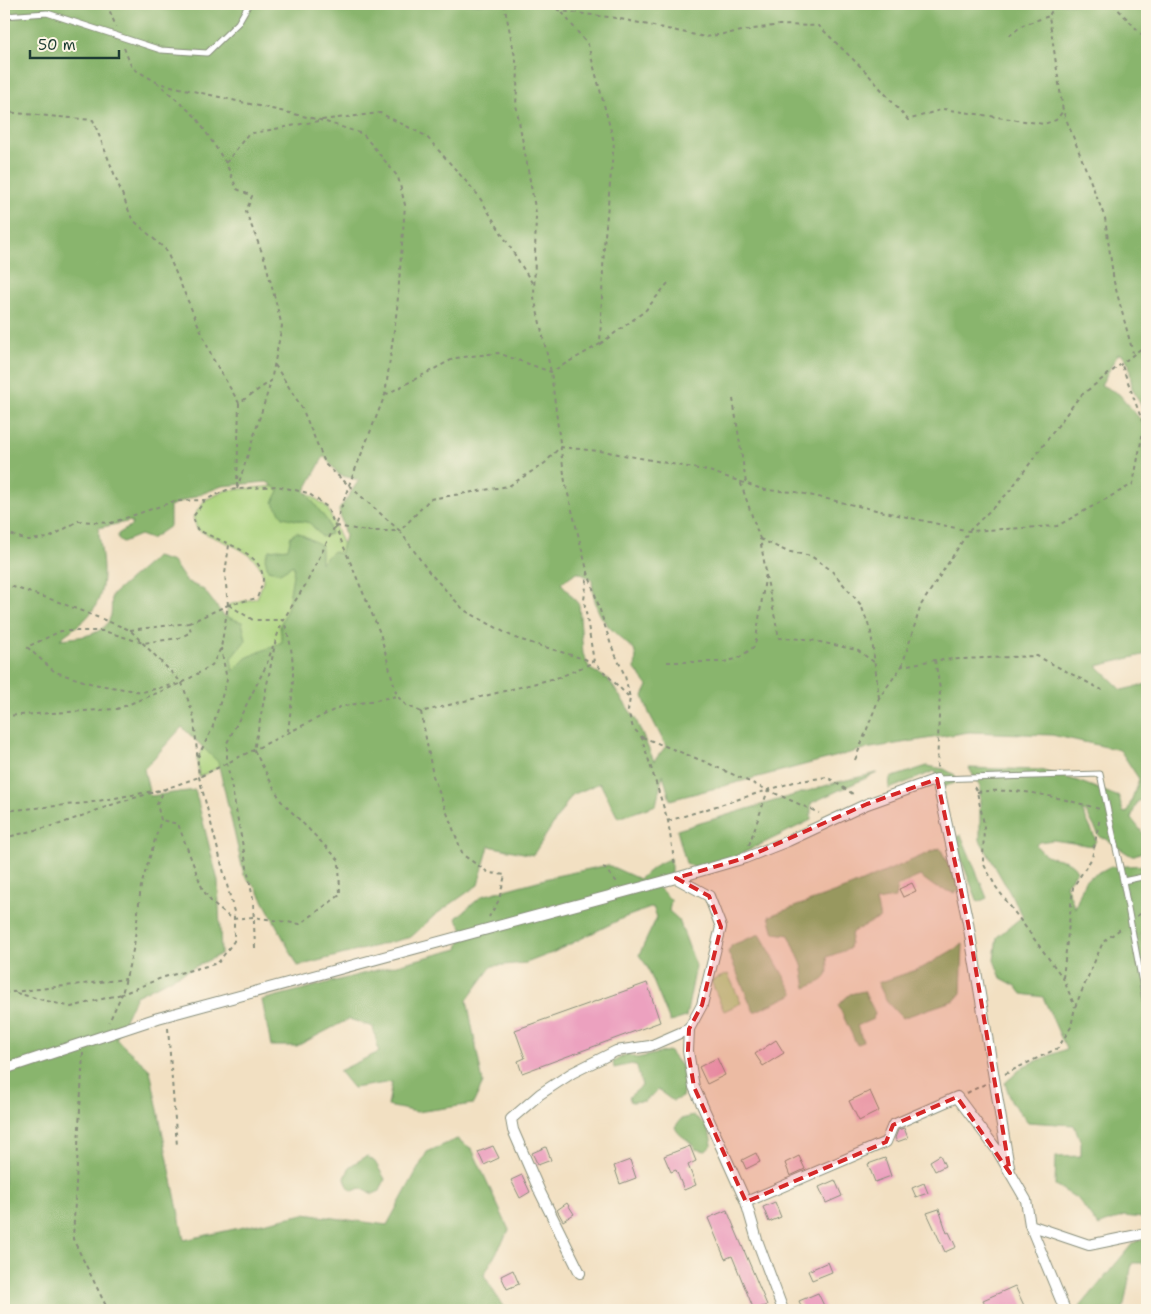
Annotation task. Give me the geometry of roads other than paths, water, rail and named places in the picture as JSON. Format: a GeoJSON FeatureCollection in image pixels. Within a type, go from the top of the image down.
{"type":"FeatureCollection","features":[{"type":"Feature","properties":{"kind":"street"},"geometry":{"type":"LineString","coordinates":[[4,1069],[83,1041],[166,1016],[626,893],[745,858],[835,820],[867,804],[937,779],[968,923],[1010,1173]]}},
{"type":"Feature","properties":{"kind":"street"},"geometry":{"type":"LineString","coordinates":[[676,878],[710,896],[721,926],[702,1005],[689,1029],[688,1051],[694,1087],[746,1202],[757,1240],[783,1310]]}},
{"type":"Feature","properties":{"kind":"street"},"geometry":{"type":"LineString","coordinates":[[580,1273],[540,1192],[513,1130],[511,1119],[540,1094],[572,1073],[616,1051],[650,1046],[689,1029]]}},
{"type":"Feature","properties":{"kind":"street"},"geometry":{"type":"LineString","coordinates":[[746,1202],[886,1142],[893,1125],[958,1097],[997,1150],[1026,1200],[1030,1225],[1065,1310]]}},
{"type":"Feature","properties":{"kind":"street"},"geometry":{"type":"LineString","coordinates":[[1030,1225],[1089,1245],[1147,1233]]}},
{"type":"Feature","properties":{"kind":"lane"},"geometry":{"type":"LineString","coordinates":[[4,16],[47,13],[161,50],[207,53],[238,23],[249,4]]}},
{"type":"Feature","properties":{"kind":"lane"},"geometry":{"type":"LineString","coordinates":[[937,779],[1100,774],[1123,881],[1147,1010]]}},
{"type":"Feature","properties":{"kind":"lane"},"geometry":{"type":"LineString","coordinates":[[1123,881],[1147,876]]}}]}
